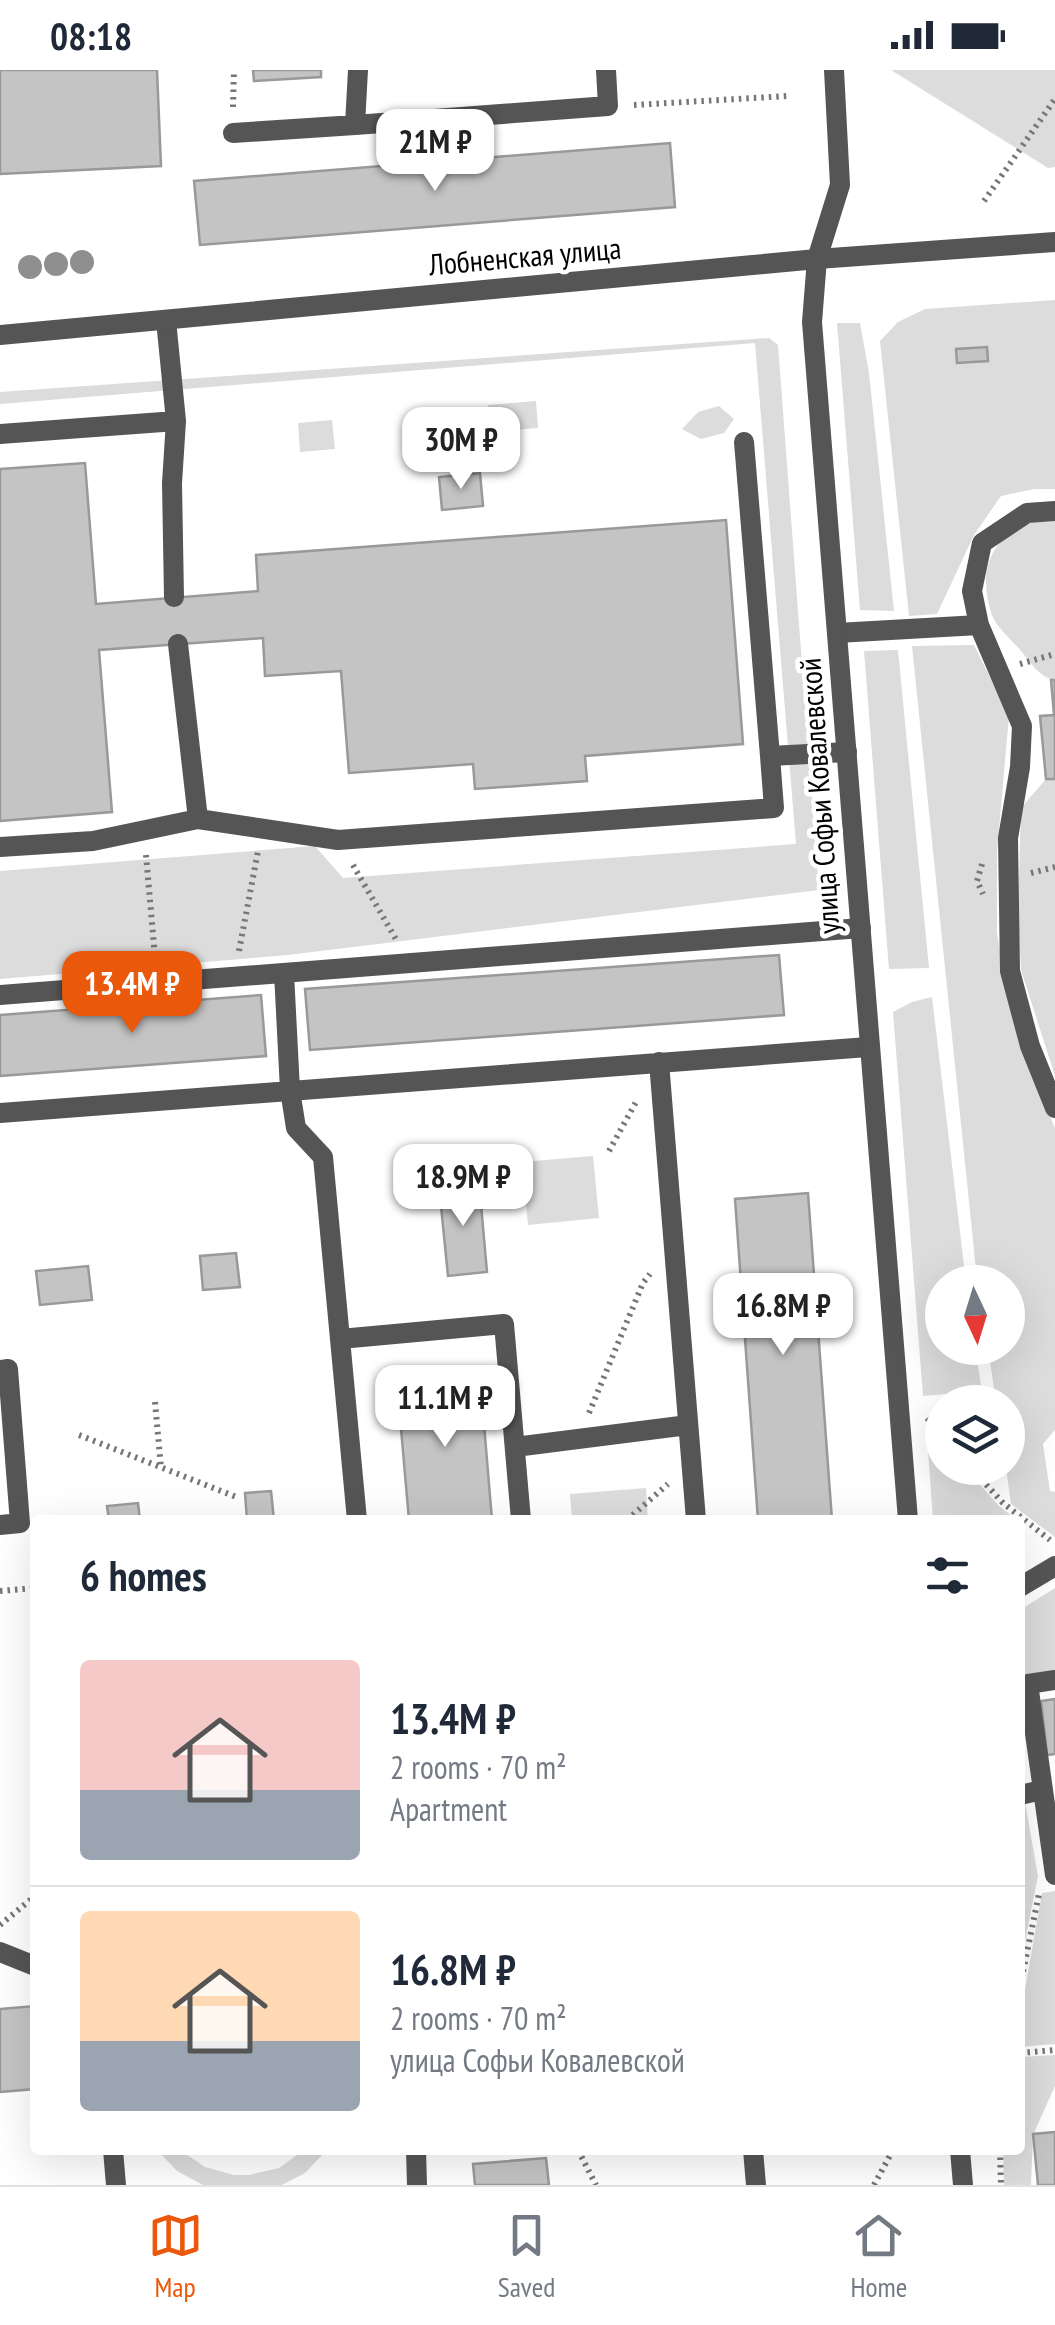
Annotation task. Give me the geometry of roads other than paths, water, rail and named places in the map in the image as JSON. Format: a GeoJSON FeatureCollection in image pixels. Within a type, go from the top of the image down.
{"type":"FeatureCollection","features":[{"type":"Feature","properties":{"kind":"street"},"geometry":{"type":"LineString","coordinates":[[356,125],[358,70]]}},
{"type":"Feature","properties":{"kind":"street"},"geometry":{"type":"LineString","coordinates":[[233,134],[608,106],[606,70]]}},
{"type":"Feature","properties":{"kind":"street","name":"улица Софьи Ковалевской"},"geometry":{"type":"LineString","coordinates":[[834,70],[840,184],[817,259],[812,322],[908,1515]]}},
{"type":"Feature","properties":{"kind":"street","name":"Лобненская улица"},"geometry":{"type":"LineString","coordinates":[[0,335],[817,259],[1055,242]]}},
{"type":"Feature","properties":{"kind":"street"},"geometry":{"type":"LineString","coordinates":[[166,320],[176,421],[172,483],[174,598]]}},
{"type":"Feature","properties":{"kind":"street"},"geometry":{"type":"LineString","coordinates":[[0,434],[176,421]]}},
{"type":"Feature","properties":{"kind":"street"},"geometry":{"type":"LineString","coordinates":[[0,847],[93,841],[198,819],[338,840],[774,808],[744,442]]}},
{"type":"Feature","properties":{"kind":"street"},"geometry":{"type":"LineString","coordinates":[[1055,511],[1027,512],[982,543],[972,591],[979,626],[1022,726],[1020,767],[1008,838],[1010,971],[1030,1046],[1055,1108]]}},
{"type":"Feature","properties":{"kind":"street"},"geometry":{"type":"LineString","coordinates":[[837,633],[979,626]]}},
{"type":"Feature","properties":{"kind":"street"},"geometry":{"type":"LineString","coordinates":[[178,644],[198,819]]}},
{"type":"Feature","properties":{"kind":"street"},"geometry":{"type":"LineString","coordinates":[[770,756],[847,752]]}},
{"type":"Feature","properties":{"kind":"street"},"geometry":{"type":"LineString","coordinates":[[0,995],[860,928]]}},
{"type":"Feature","properties":{"kind":"street"},"geometry":{"type":"LineString","coordinates":[[284,973],[290,1090],[296,1128],[323,1157],[357,1515]]}},
{"type":"Feature","properties":{"kind":"street"},"geometry":{"type":"LineString","coordinates":[[0,1113],[868,1046]]}},
{"type":"Feature","properties":{"kind":"street"},"geometry":{"type":"LineString","coordinates":[[659,1062],[696,1515]]}},
{"type":"Feature","properties":{"kind":"street"},"geometry":{"type":"LineString","coordinates":[[340,1339],[504,1324],[521,1515]]}},
{"type":"Feature","properties":{"kind":"street"},"geometry":{"type":"LineString","coordinates":[[0,1370],[8,1369],[20,1523],[0,1525]]}},
{"type":"Feature","properties":{"kind":"street"},"geometry":{"type":"LineString","coordinates":[[515,1447],[688,1426]]}},
{"type":"Feature","properties":{"kind":"street"},"geometry":{"type":"LineString","coordinates":[[1025,1583],[1055,1566]]}},
{"type":"Feature","properties":{"kind":"street"},"geometry":{"type":"LineString","coordinates":[[1054,1875],[1028,1684],[1055,1680]]}},
{"type":"Feature","properties":{"kind":"street"},"geometry":{"type":"LineString","coordinates":[[1025,1794],[1042,1790]]}},
{"type":"Feature","properties":{"kind":"street"},"geometry":{"type":"LineString","coordinates":[[0,1952],[30,1964]]}},
{"type":"Feature","properties":{"kind":"street"},"geometry":{"type":"LineString","coordinates":[[113,2155],[116,2185]]}},
{"type":"Feature","properties":{"kind":"street"},"geometry":{"type":"LineString","coordinates":[[416,2155],[417,2185]]}},
{"type":"Feature","properties":{"kind":"street"},"geometry":{"type":"LineString","coordinates":[[753,2155],[756,2185]]}},
{"type":"Feature","properties":{"kind":"street"},"geometry":{"type":"LineString","coordinates":[[960,2155],[963,2185]]}}]}
